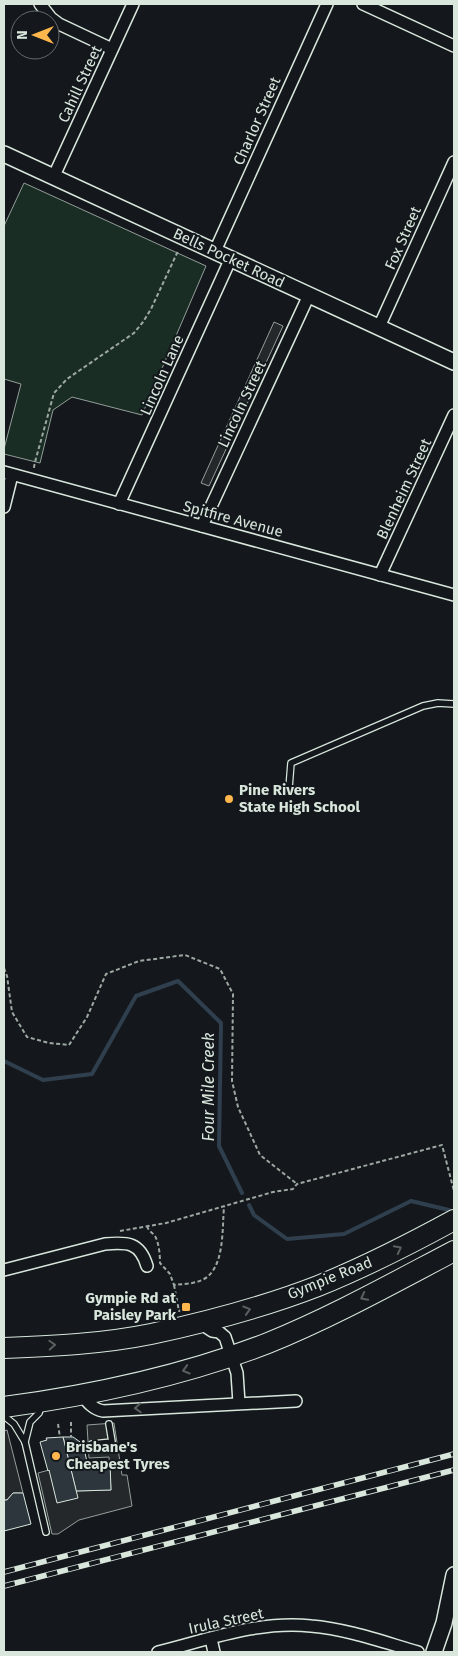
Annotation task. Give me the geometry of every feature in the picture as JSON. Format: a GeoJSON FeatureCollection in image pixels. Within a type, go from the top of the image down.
{"type":"FeatureCollection","features":[{"type":"Feature","properties":{"kind":"highway","name":"Gympie Road"},"geometry":{"type":"LineString","coordinates":[[4,1348],[106,1341],[200,1323],[267,1304],[318,1286],[448,1224]]}},
{"type":"Feature","properties":{"kind":"highway","name":"Gympie Road"},"geometry":{"type":"LineString","coordinates":[[4,1407],[82,1395],[154,1379],[232,1356],[332,1314],[454,1251]]}},
{"type":"Feature","properties":{"kind":"main road","name":"Bells Pocket Road"},"geometry":{"type":"LineString","coordinates":[[4,154],[454,362]]}},
{"type":"Feature","properties":{"kind":"main road"},"geometry":{"type":"LineString","coordinates":[[434,1652],[444,1622],[454,1575]]}},
{"type":"Feature","properties":{"kind":"street"},"geometry":{"type":"LineString","coordinates":[[40,4],[58,24],[112,49]]}},
{"type":"Feature","properties":{"kind":"street","name":"Cahill Street"},"geometry":{"type":"LineString","coordinates":[[53,178],[133,4]]}},
{"type":"Feature","properties":{"kind":"street","name":"Charlor Street"},"geometry":{"type":"LineString","coordinates":[[215,251],[327,4]]}},
{"type":"Feature","properties":{"kind":"street"},"geometry":{"type":"LineString","coordinates":[[363,4],[454,46]]}},
{"type":"Feature","properties":{"kind":"street","name":"Fox Street"},"geometry":{"type":"LineString","coordinates":[[379,327],[454,162]]}},
{"type":"Feature","properties":{"kind":"street","name":"Lincoln Lane"},"geometry":{"type":"LineString","coordinates":[[119,504],[231,258]]}},
{"type":"Feature","properties":{"kind":"street","name":"Lincoln Street"},"geometry":{"type":"LineString","coordinates":[[202,526],[309,295]]}},
{"type":"Feature","properties":{"kind":"street","name":"Blenheim Street"},"geometry":{"type":"LineString","coordinates":[[380,575],[454,415]]}},
{"type":"Feature","properties":{"kind":"street"},"geometry":{"type":"LineString","coordinates":[[4,507],[8,474]]}},
{"type":"Feature","properties":{"kind":"street","name":"Spitfire Avenue"},"geometry":{"type":"LineString","coordinates":[[8,474],[454,595]]}},
{"type":"Feature","properties":{"kind":"street"},"geometry":{"type":"LineString","coordinates":[[4,1270],[105,1244],[122,1242],[130,1243],[136,1247],[145,1258],[147,1266]]}},
{"type":"Feature","properties":{"kind":"street"},"geometry":{"type":"LineString","coordinates":[[200,1323],[212,1331],[223,1334],[225,1337],[238,1378],[239,1403]]}},
{"type":"Feature","properties":{"kind":"street"},"geometry":{"type":"LineString","coordinates":[[82,1395],[91,1406],[103,1411],[296,1401]]}},
{"type":"Feature","properties":{"kind":"street","name":"Irula Street"},"geometry":{"type":"LineString","coordinates":[[158,1652],[261,1627],[310,1625],[352,1633],[418,1652]]}},
{"type":"Feature","properties":{"kind":"street"},"geometry":{"type":"LineString","coordinates":[[211,1639],[214,1652]]}},
{"type":"Feature","properties":{"kind":"lane"},"geometry":{"type":"LineString","coordinates":[[289,788],[291,763],[423,706],[438,702],[454,704]]}},
{"type":"Feature","properties":{"kind":"lane"},"geometry":{"type":"LineString","coordinates":[[25,1442],[30,1422],[38,1413],[42,1402]]}},
{"type":"Feature","properties":{"kind":"lane"},"geometry":{"type":"LineString","coordinates":[[4,1416],[14,1424],[25,1442],[46,1532]]}},
{"type":"Feature","properties":{"kind":"lane"},"geometry":{"type":"LineString","coordinates":[[92,1444],[112,1442],[109,1424]]}},
{"type":"Feature","properties":{"kind":"path"},"geometry":{"type":"LineString","coordinates":[[40,469],[34,467],[54,393],[67,379],[134,333],[151,309],[178,251]]}},
{"type":"Feature","properties":{"kind":"path"},"geometry":{"type":"LineString","coordinates":[[4,968],[7,976],[12,1012],[27,1037],[48,1043],[69,1045],[87,1017],[106,974],[139,960],[185,955],[220,969],[233,994],[232,1081],[238,1107],[260,1156],[297,1184]]}},
{"type":"Feature","properties":{"kind":"path"},"geometry":{"type":"LineString","coordinates":[[166,1224],[273,1192],[293,1189],[297,1184],[442,1145],[454,1191]]}},
{"type":"Feature","properties":{"kind":"path"},"geometry":{"type":"LineString","coordinates":[[174,1286],[202,1280],[210,1274],[217,1264],[224,1207]]}},
{"type":"Feature","properties":{"kind":"path"},"geometry":{"type":"LineString","coordinates":[[147,1226],[157,1242],[160,1263],[170,1274],[179,1311],[184,1310]]}},
{"type":"Feature","properties":{"kind":"path"},"geometry":{"type":"LineString","coordinates":[[71,1422],[71,1437]]}},
{"type":"Feature","properties":{"kind":"path"},"geometry":{"type":"LineString","coordinates":[[58,1424],[60,1438]]}},
{"type":"Feature","properties":{"kind":"green space"},"geometry":{"type":"Polygon","coordinates":[[[24,183],[206,266],[142,415],[72,397],[53,410],[40,463],[4,454],[21,384],[4,379],[4,226],[24,183]]]}},
{"type":"Feature","properties":{"kind":"shaded area"},"geometry":{"type":"Polygon","coordinates":[[[274,322],[283,326],[209,486],[201,483],[274,322]]]}},
{"type":"Feature","properties":{"kind":"shaded area"},"geometry":{"type":"Polygon","coordinates":[[[114,1423],[122,1475],[127,1475],[132,1506],[79,1520],[58,1534],[52,1534],[38,1473],[49,1470],[76,1491],[111,1490],[109,1457],[89,1458],[87,1425],[114,1423]]]}},
{"type":"Feature","properties":{"kind":"shaded area"},"geometry":{"type":"Polygon","coordinates":[[[7,1430],[23,1493],[13,1493],[7,1500],[4,1500],[4,1431],[7,1430]]]}},
{"type":"Feature","properties":{"kind":"building"},"geometry":{"type":"Polygon","coordinates":[[[63,1437],[73,1437],[83,1444],[87,1462],[110,1462],[111,1490],[76,1491],[63,1437]]]}},
{"type":"Feature","properties":{"kind":"building","name":"Brisbane's Cheapest Tyres"},"geometry":{"type":"Polygon","coordinates":[[[63,1437],[78,1498],[57,1503],[40,1442],[47,1440],[46,1438],[63,1437]]]}},
{"type":"Feature","properties":{"kind":"building"},"geometry":{"type":"Polygon","coordinates":[[[13,1493],[23,1493],[31,1524],[4,1531],[4,1500],[7,1500],[13,1493]]]}},
{"type":"Feature","properties":{"kind":"waterway","name":"Four Mile Creek"},"geometry":{"type":"LineString","coordinates":[[4,1061],[43,1080],[92,1074],[136,996],[178,981],[221,1023],[219,1146],[242,1193]]}},
{"type":"Feature","properties":{"kind":"waterway","name":"Four Mile Creek"},"geometry":{"type":"LineString","coordinates":[[249,1205],[254,1215],[287,1239],[344,1234],[411,1201],[449,1210],[453,1213]]}},
{"type":"Feature","properties":{"kind":"railway"},"geometry":{"type":"LineString","coordinates":[[4,1572],[454,1454]]}},
{"type":"Feature","properties":{"kind":"railway"},"geometry":{"type":"LineString","coordinates":[[4,1586],[454,1470]]}},
{"type":"Feature","properties":{"kind":"place","name":"Pine Rivers State High School"},"geometry":{"type":"Point","coordinates":[229,799]}},
{"type":"Feature","properties":{"kind":"place","name":"Gympie Rd at Paisley Park"},"geometry":{"type":"Point","coordinates":[186,1307]}},
{"type":"Feature","properties":{"kind":"place","name":"Brisbane's Cheapest Tyres"},"geometry":{"type":"Point","coordinates":[56,1456]}}]}
